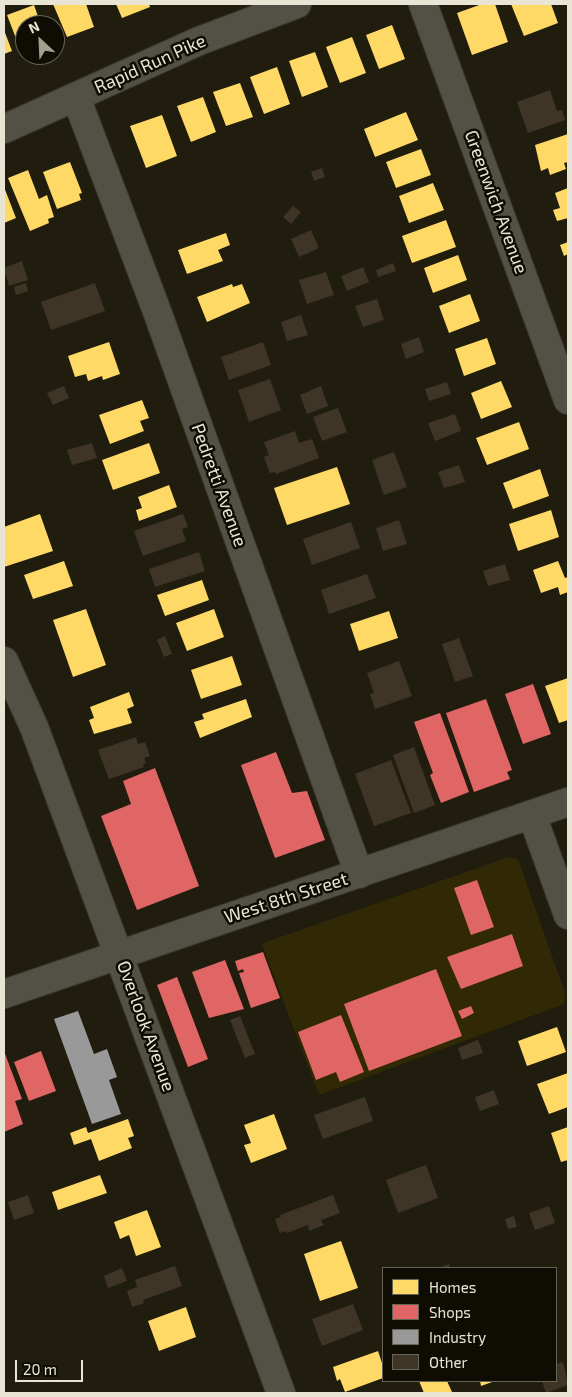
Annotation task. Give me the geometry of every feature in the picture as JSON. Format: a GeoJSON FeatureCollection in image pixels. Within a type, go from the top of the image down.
{"type":"FeatureCollection","features":[{"type":"Feature","properties":{"kind":"street","name":"Rapid Run Pike"},"geometry":{"type":"LineString","coordinates":[[4,129],[199,41],[297,4]]}},
{"type":"Feature","properties":{"kind":"street","name":"Greenwich Avenue"},"geometry":{"type":"LineString","coordinates":[[423,4],[568,400]]}},
{"type":"Feature","properties":{"kind":"street","name":"Pedretti Avenue"},"geometry":{"type":"LineString","coordinates":[[76,97],[158,314],[359,874]]}},
{"type":"Feature","properties":{"kind":"street","name":"Overlook Avenue"},"geometry":{"type":"LineString","coordinates":[[4,661],[34,727],[281,1393]]}},
{"type":"Feature","properties":{"kind":"street","name":"West 8th Street"},"geometry":{"type":"LineString","coordinates":[[4,994],[119,953],[532,816],[568,802]]}},
{"type":"Feature","properties":{"kind":"street"},"geometry":{"type":"LineString","coordinates":[[532,816],[568,915]]}},
{"type":"Feature","properties":{"kind":"shaded area"},"geometry":{"type":"Polygon","coordinates":[[[509,857],[518,859],[565,993],[564,1004],[319,1095],[262,945],[509,857]]]}},
{"type":"Feature","properties":{"kind":"building: Homes"},"geometry":{"type":"Polygon","coordinates":[[[53,4],[86,4],[94,27],[67,37],[65,32],[65,15],[58,15],[53,4]]]}},
{"type":"Feature","properties":{"kind":"building: Homes"},"geometry":{"type":"Polygon","coordinates":[[[116,4],[149,4],[150,7],[122,18],[116,4]]]}},
{"type":"Feature","properties":{"kind":"building: Homes"},"geometry":{"type":"Polygon","coordinates":[[[482,4],[495,4],[508,42],[472,55],[457,13],[482,4]]]}},
{"type":"Feature","properties":{"kind":"building: Homes"},"geometry":{"type":"Polygon","coordinates":[[[511,4],[551,4],[558,23],[524,36],[511,4]]]}},
{"type":"Feature","properties":{"kind":"building: Homes"},"geometry":{"type":"Polygon","coordinates":[[[34,5],[38,15],[15,15],[15,36],[7,15],[34,5]]]}},
{"type":"Feature","properties":{"kind":"building: Homes"},"geometry":{"type":"Polygon","coordinates":[[[392,25],[405,59],[379,69],[366,35],[392,25]]]}},
{"type":"Feature","properties":{"kind":"building: Homes"},"geometry":{"type":"Polygon","coordinates":[[[4,30],[12,51],[4,54],[4,30]]]}},
{"type":"Feature","properties":{"kind":"building: Homes"},"geometry":{"type":"Polygon","coordinates":[[[352,37],[366,73],[340,83],[326,47],[352,37]]]}},
{"type":"Feature","properties":{"kind":"building: Homes"},"geometry":{"type":"Polygon","coordinates":[[[315,52],[328,87],[302,97],[289,61],[315,52]]]}},
{"type":"Feature","properties":{"kind":"building: Homes"},"geometry":{"type":"Polygon","coordinates":[[[277,67],[290,104],[264,114],[250,77],[277,67]]]}},
{"type":"Feature","properties":{"kind":"building: Homes"},"geometry":{"type":"Polygon","coordinates":[[[240,83],[253,117],[226,126],[213,92],[240,83]]]}},
{"type":"Feature","properties":{"kind":"building: Homes"},"geometry":{"type":"Polygon","coordinates":[[[203,97],[216,132],[191,142],[177,106],[203,97]]]}},
{"type":"Feature","properties":{"kind":"building: Homes"},"geometry":{"type":"Polygon","coordinates":[[[406,112],[418,140],[375,157],[364,129],[406,112]]]}},
{"type":"Feature","properties":{"kind":"building: Homes"},"geometry":{"type":"Polygon","coordinates":[[[162,115],[177,156],[146,168],[130,126],[162,115]]]}},
{"type":"Feature","properties":{"kind":"building: Homes"},"geometry":{"type":"Polygon","coordinates":[[[568,134],[568,162],[564,163],[566,169],[550,175],[548,168],[541,171],[535,145],[568,134]]]}},
{"type":"Feature","properties":{"kind":"building: Homes"},"geometry":{"type":"Polygon","coordinates":[[[421,149],[431,175],[396,188],[386,162],[421,149]]]}},
{"type":"Feature","properties":{"kind":"building: Homes"},"geometry":{"type":"Polygon","coordinates":[[[70,162],[82,193],[79,194],[81,200],[57,209],[43,172],[70,162]]]}},
{"type":"Feature","properties":{"kind":"building: Homes"},"geometry":{"type":"Polygon","coordinates":[[[28,170],[39,199],[47,195],[54,217],[48,219],[49,223],[30,231],[8,178],[28,170]]]}},
{"type":"Feature","properties":{"kind":"building: Homes"},"geometry":{"type":"Polygon","coordinates":[[[433,183],[444,210],[409,223],[399,196],[433,183]]]}},
{"type":"Feature","properties":{"kind":"building: Homes"},"geometry":{"type":"Polygon","coordinates":[[[4,187],[16,218],[4,223],[4,187]]]}},
{"type":"Feature","properties":{"kind":"building: Homes"},"geometry":{"type":"Polygon","coordinates":[[[568,188],[568,218],[557,221],[553,210],[560,208],[555,193],[568,188]]]}},
{"type":"Feature","properties":{"kind":"building: Homes"},"geometry":{"type":"Polygon","coordinates":[[[446,220],[456,247],[412,263],[402,236],[446,220]]]}},
{"type":"Feature","properties":{"kind":"building: Homes"},"geometry":{"type":"Polygon","coordinates":[[[226,233],[230,245],[218,250],[223,261],[187,274],[178,250],[226,233]]]}},
{"type":"Feature","properties":{"kind":"building: Homes"},"geometry":{"type":"Polygon","coordinates":[[[568,242],[568,254],[564,256],[560,245],[568,242]]]}},
{"type":"Feature","properties":{"kind":"building: Homes"},"geometry":{"type":"Polygon","coordinates":[[[458,255],[467,280],[433,293],[424,268],[458,255]]]}},
{"type":"Feature","properties":{"kind":"building: Homes"},"geometry":{"type":"Polygon","coordinates":[[[232,284],[233,287],[242,284],[250,303],[207,322],[197,297],[232,284]]]}},
{"type":"Feature","properties":{"kind":"building: Homes"},"geometry":{"type":"Polygon","coordinates":[[[470,294],[480,321],[449,333],[439,306],[470,294]]]}},
{"type":"Feature","properties":{"kind":"building: Homes"},"geometry":{"type":"Polygon","coordinates":[[[487,338],[496,364],[464,376],[455,349],[487,338]]]}},
{"type":"Feature","properties":{"kind":"building: Homes"},"geometry":{"type":"Polygon","coordinates":[[[109,342],[120,374],[103,380],[102,376],[88,381],[86,374],[75,377],[68,356],[109,342]]]}},
{"type":"Feature","properties":{"kind":"building: Homes"},"geometry":{"type":"Polygon","coordinates":[[[501,381],[512,407],[481,419],[471,393],[501,381]]]}},
{"type":"Feature","properties":{"kind":"building: Homes"},"geometry":{"type":"Polygon","coordinates":[[[142,400],[149,418],[140,421],[144,431],[110,444],[99,415],[142,400]]]}},
{"type":"Feature","properties":{"kind":"building: Homes"},"geometry":{"type":"Polygon","coordinates":[[[519,422],[529,449],[487,465],[476,438],[519,422]]]}},
{"type":"Feature","properties":{"kind":"building: Homes"},"geometry":{"type":"Polygon","coordinates":[[[149,443],[160,473],[113,490],[102,460],[149,443]]]}},
{"type":"Feature","properties":{"kind":"building: Homes"},"geometry":{"type":"Polygon","coordinates":[[[337,467],[350,504],[287,525],[274,488],[337,467]]]}},
{"type":"Feature","properties":{"kind":"building: Homes"},"geometry":{"type":"Polygon","coordinates":[[[540,469],[549,496],[513,509],[503,483],[540,469]]]}},
{"type":"Feature","properties":{"kind":"building: Homes"},"geometry":{"type":"Polygon","coordinates":[[[169,485],[177,507],[139,521],[136,510],[142,508],[138,497],[169,485]]]}},
{"type":"Feature","properties":{"kind":"building: Homes"},"geometry":{"type":"Polygon","coordinates":[[[551,510],[559,537],[518,551],[509,524],[551,510]]]}},
{"type":"Feature","properties":{"kind":"building: Homes"},"geometry":{"type":"Polygon","coordinates":[[[40,514],[53,551],[4,567],[4,527],[40,514]]]}},
{"type":"Feature","properties":{"kind":"building: Homes"},"geometry":{"type":"Polygon","coordinates":[[[64,561],[73,586],[33,599],[24,575],[64,561]]]}},
{"type":"Feature","properties":{"kind":"building: Homes"},"geometry":{"type":"Polygon","coordinates":[[[558,561],[565,578],[568,577],[568,592],[560,595],[558,587],[541,593],[533,570],[558,561]]]}},
{"type":"Feature","properties":{"kind":"building: Homes"},"geometry":{"type":"Polygon","coordinates":[[[202,580],[209,600],[165,616],[157,595],[202,580]]]}},
{"type":"Feature","properties":{"kind":"building: Homes"},"geometry":{"type":"Polygon","coordinates":[[[86,609],[106,665],[73,677],[53,620],[86,609]]]}},
{"type":"Feature","properties":{"kind":"building: Homes"},"geometry":{"type":"Polygon","coordinates":[[[214,609],[224,637],[187,651],[176,623],[214,609]]]}},
{"type":"Feature","properties":{"kind":"building: Homes"},"geometry":{"type":"Polygon","coordinates":[[[389,611],[398,638],[359,651],[350,624],[389,611]]]}},
{"type":"Feature","properties":{"kind":"building: Homes"},"geometry":{"type":"Polygon","coordinates":[[[232,656],[242,685],[201,699],[191,670],[232,656]]]}},
{"type":"Feature","properties":{"kind":"building: Homes"},"geometry":{"type":"Polygon","coordinates":[[[568,678],[568,720],[559,723],[545,686],[568,678]]]}},
{"type":"Feature","properties":{"kind":"building: Homes"},"geometry":{"type":"Polygon","coordinates":[[[129,692],[134,706],[127,709],[132,723],[94,734],[89,720],[94,718],[90,707],[129,692]]]}},
{"type":"Feature","properties":{"kind":"building: Homes"},"geometry":{"type":"Polygon","coordinates":[[[246,699],[252,717],[200,738],[194,722],[204,719],[202,714],[246,699]]]}},
{"type":"Feature","properties":{"kind":"building: Homes"},"geometry":{"type":"Polygon","coordinates":[[[557,1027],[566,1052],[527,1066],[518,1041],[557,1027]]]}},
{"type":"Feature","properties":{"kind":"building: Homes"},"geometry":{"type":"Polygon","coordinates":[[[568,1073],[568,1107],[549,1114],[537,1084],[568,1073]]]}},
{"type":"Feature","properties":{"kind":"building: Homes"},"geometry":{"type":"Polygon","coordinates":[[[274,1114],[287,1149],[251,1163],[244,1145],[251,1143],[244,1125],[274,1114]]]}},
{"type":"Feature","properties":{"kind":"building: Homes"},"geometry":{"type":"Polygon","coordinates":[[[128,1119],[134,1136],[128,1138],[132,1148],[99,1161],[91,1139],[74,1145],[70,1133],[86,1127],[88,1133],[128,1119]]]}},
{"type":"Feature","properties":{"kind":"building: Homes"},"geometry":{"type":"Polygon","coordinates":[[[568,1127],[568,1160],[561,1162],[551,1133],[568,1127]]]}},
{"type":"Feature","properties":{"kind":"building: Homes"},"geometry":{"type":"Polygon","coordinates":[[[100,1175],[107,1193],[58,1210],[52,1192],[100,1175]]]}},
{"type":"Feature","properties":{"kind":"building: Homes"},"geometry":{"type":"Polygon","coordinates":[[[147,1210],[161,1247],[136,1256],[129,1235],[120,1239],[114,1222],[147,1210]]]}},
{"type":"Feature","properties":{"kind":"building: Homes"},"geometry":{"type":"Polygon","coordinates":[[[341,1241],[358,1288],[320,1301],[304,1254],[341,1241]]]}},
{"type":"Feature","properties":{"kind":"building: Homes"},"geometry":{"type":"Polygon","coordinates":[[[186,1307],[196,1337],[159,1351],[148,1321],[186,1307]]]}},
{"type":"Feature","properties":{"kind":"building: Homes"},"geometry":{"type":"Polygon","coordinates":[[[378,1351],[382,1363],[382,1378],[345,1392],[340,1379],[337,1381],[333,1367],[378,1351]]]}},
{"type":"Feature","properties":{"kind":"building: Homes"},"geometry":{"type":"Polygon","coordinates":[[[419,1382],[447,1382],[452,1392],[424,1393],[419,1382]]]}},
{"type":"Feature","properties":{"kind":"building: Homes"},"geometry":{"type":"Polygon","coordinates":[[[480,1382],[492,1382],[481,1386],[480,1382]]]}},
{"type":"Feature","properties":{"kind":"building: Shops"},"geometry":{"type":"Polygon","coordinates":[[[533,684],[551,734],[523,744],[505,694],[533,684]]]}},
{"type":"Feature","properties":{"kind":"building: Shops"},"geometry":{"type":"Polygon","coordinates":[[[486,699],[512,770],[507,772],[510,779],[474,792],[446,713],[486,699]]]}},
{"type":"Feature","properties":{"kind":"building: Shops"},"geometry":{"type":"Polygon","coordinates":[[[440,713],[469,792],[441,803],[430,775],[433,773],[414,722],[440,713]]]}},
{"type":"Feature","properties":{"kind":"building: Shops"},"geometry":{"type":"Polygon","coordinates":[[[276,752],[292,793],[307,791],[325,840],[275,858],[241,765],[276,752]]]}},
{"type":"Feature","properties":{"kind":"building: Shops"},"geometry":{"type":"Polygon","coordinates":[[[155,768],[199,886],[137,910],[101,816],[131,804],[123,781],[155,768]]]}},
{"type":"Feature","properties":{"kind":"building: Shops"},"geometry":{"type":"Polygon","coordinates":[[[477,880],[494,927],[471,935],[454,888],[477,880]]]}},
{"type":"Feature","properties":{"kind":"building: Shops"},"geometry":{"type":"Polygon","coordinates":[[[512,934],[523,966],[461,989],[447,957],[512,934]]]}},
{"type":"Feature","properties":{"kind":"building: Shops"},"geometry":{"type":"Polygon","coordinates":[[[263,952],[280,998],[251,1008],[239,973],[244,972],[243,969],[238,971],[235,961],[263,952]]]}},
{"type":"Feature","properties":{"kind":"building: Shops"},"geometry":{"type":"Polygon","coordinates":[[[225,960],[244,1009],[209,1018],[192,972],[225,960]]]}},
{"type":"Feature","properties":{"kind":"building: Shops"},"geometry":{"type":"Polygon","coordinates":[[[436,969],[462,1036],[369,1071],[344,1004],[436,969]]]}},
{"type":"Feature","properties":{"kind":"building: Shops"},"geometry":{"type":"Polygon","coordinates":[[[177,977],[208,1059],[188,1067],[157,985],[177,977]]]}},
{"type":"Feature","properties":{"kind":"building: Shops"},"geometry":{"type":"Polygon","coordinates":[[[471,1006],[474,1013],[462,1019],[458,1011],[471,1006]]]}},
{"type":"Feature","properties":{"kind":"building: Shops"},"geometry":{"type":"Polygon","coordinates":[[[341,1015],[364,1072],[340,1082],[336,1072],[316,1080],[298,1032],[341,1015]]]}},
{"type":"Feature","properties":{"kind":"building: Shops"},"geometry":{"type":"Polygon","coordinates":[[[4,1051],[22,1099],[15,1101],[23,1124],[4,1132],[4,1051]]]}},
{"type":"Feature","properties":{"kind":"building: Shops"},"geometry":{"type":"Polygon","coordinates":[[[41,1051],[56,1091],[29,1101],[14,1062],[41,1051]]]}},
{"type":"Feature","properties":{"kind":"building: Industry"},"geometry":{"type":"Polygon","coordinates":[[[78,1011],[94,1054],[107,1049],[117,1077],[109,1080],[121,1114],[92,1124],[54,1019],[78,1011]]]}},
{"type":"Feature","properties":{"kind":"building: Other"},"geometry":{"type":"Polygon","coordinates":[[[550,90],[557,111],[562,110],[565,120],[528,133],[517,102],[550,90]]]}},
{"type":"Feature","properties":{"kind":"building: Other"},"geometry":{"type":"Polygon","coordinates":[[[322,168],[325,177],[314,181],[311,172],[322,168]]]}},
{"type":"Feature","properties":{"kind":"building: Other"},"geometry":{"type":"Polygon","coordinates":[[[293,206],[301,212],[291,224],[283,217],[293,206]]]}},
{"type":"Feature","properties":{"kind":"building: Other"},"geometry":{"type":"Polygon","coordinates":[[[311,230],[319,248],[299,257],[291,239],[311,230]]]}},
{"type":"Feature","properties":{"kind":"building: Other"},"geometry":{"type":"Polygon","coordinates":[[[22,261],[28,280],[9,286],[4,268],[22,261]]]}},
{"type":"Feature","properties":{"kind":"building: Other"},"geometry":{"type":"Polygon","coordinates":[[[393,263],[396,271],[378,277],[376,270],[393,263]]]}},
{"type":"Feature","properties":{"kind":"building: Other"},"geometry":{"type":"Polygon","coordinates":[[[363,267],[369,282],[347,291],[341,276],[363,267]]]}},
{"type":"Feature","properties":{"kind":"building: Other"},"geometry":{"type":"Polygon","coordinates":[[[326,272],[334,295],[307,304],[299,280],[326,272]]]}},
{"type":"Feature","properties":{"kind":"building: Other"},"geometry":{"type":"Polygon","coordinates":[[[26,283],[28,291],[16,295],[14,287],[26,283]]]}},
{"type":"Feature","properties":{"kind":"building: Other"},"geometry":{"type":"Polygon","coordinates":[[[95,283],[105,311],[51,330],[41,302],[95,283]]]}},
{"type":"Feature","properties":{"kind":"building: Other"},"geometry":{"type":"Polygon","coordinates":[[[377,299],[384,320],[363,327],[355,306],[377,299]]]}},
{"type":"Feature","properties":{"kind":"building: Other"},"geometry":{"type":"Polygon","coordinates":[[[301,315],[308,335],[287,341],[281,322],[301,315]]]}},
{"type":"Feature","properties":{"kind":"building: Other"},"geometry":{"type":"Polygon","coordinates":[[[419,337],[424,352],[406,359],[401,344],[419,337]]]}},
{"type":"Feature","properties":{"kind":"building: Other"},"geometry":{"type":"Polygon","coordinates":[[[263,342],[271,365],[229,380],[221,357],[263,342]]]}},
{"type":"Feature","properties":{"kind":"building: Other"},"geometry":{"type":"Polygon","coordinates":[[[270,379],[281,410],[249,422],[238,390],[270,379]]]}},
{"type":"Feature","properties":{"kind":"building: Other"},"geometry":{"type":"Polygon","coordinates":[[[447,382],[451,394],[429,401],[425,389],[447,382]]]}},
{"type":"Feature","properties":{"kind":"building: Other"},"geometry":{"type":"Polygon","coordinates":[[[64,386],[69,398],[53,405],[47,393],[64,386]]]}},
{"type":"Feature","properties":{"kind":"building: Other"},"geometry":{"type":"Polygon","coordinates":[[[321,386],[328,406],[307,414],[300,395],[321,386]]]}},
{"type":"Feature","properties":{"kind":"building: Other"},"geometry":{"type":"Polygon","coordinates":[[[338,408],[347,432],[322,441],[313,417],[338,408]]]}},
{"type":"Feature","properties":{"kind":"building: Other"},"geometry":{"type":"Polygon","coordinates":[[[455,414],[461,431],[435,441],[428,423],[455,414]]]}},
{"type":"Feature","properties":{"kind":"building: Other"},"geometry":{"type":"Polygon","coordinates":[[[295,431],[299,443],[312,439],[319,458],[276,474],[275,472],[270,473],[264,457],[269,455],[264,442],[295,431]]]}},
{"type":"Feature","properties":{"kind":"building: Other"},"geometry":{"type":"Polygon","coordinates":[[[92,443],[97,458],[72,465],[67,450],[92,443]]]}},
{"type":"Feature","properties":{"kind":"building: Other"},"geometry":{"type":"Polygon","coordinates":[[[394,452],[407,487],[384,495],[372,460],[394,452]]]}},
{"type":"Feature","properties":{"kind":"building: Other"},"geometry":{"type":"Polygon","coordinates":[[[459,465],[465,482],[444,488],[438,472],[459,465]]]}},
{"type":"Feature","properties":{"kind":"building: Other"},"geometry":{"type":"Polygon","coordinates":[[[183,514],[188,527],[182,529],[186,541],[143,556],[134,531],[183,514]]]}},
{"type":"Feature","properties":{"kind":"building: Other"},"geometry":{"type":"Polygon","coordinates":[[[399,520],[407,544],[383,551],[376,528],[399,520]]]}},
{"type":"Feature","properties":{"kind":"building: Other"},"geometry":{"type":"Polygon","coordinates":[[[351,522],[360,548],[312,565],[303,539],[351,522]]]}},
{"type":"Feature","properties":{"kind":"building: Other"},"geometry":{"type":"Polygon","coordinates":[[[199,552],[205,571],[155,587],[149,569],[199,552]]]}},
{"type":"Feature","properties":{"kind":"building: Other"},"geometry":{"type":"Polygon","coordinates":[[[505,564],[510,580],[488,586],[483,571],[505,564]]]}},
{"type":"Feature","properties":{"kind":"building: Other"},"geometry":{"type":"Polygon","coordinates":[[[367,574],[376,598],[329,614],[321,590],[367,574]]]}},
{"type":"Feature","properties":{"kind":"building: Other"},"geometry":{"type":"Polygon","coordinates":[[[165,636],[172,654],[164,657],[157,640],[165,636]]]}},
{"type":"Feature","properties":{"kind":"building: Other"},"geometry":{"type":"Polygon","coordinates":[[[459,638],[473,676],[455,682],[442,644],[459,638]]]}},
{"type":"Feature","properties":{"kind":"building: Other"},"geometry":{"type":"Polygon","coordinates":[[[399,661],[412,696],[375,709],[370,694],[374,693],[367,673],[399,661]]]}},
{"type":"Feature","properties":{"kind":"building: Other"},"geometry":{"type":"Polygon","coordinates":[[[136,737],[138,744],[145,742],[150,756],[144,758],[146,763],[143,764],[144,767],[109,779],[98,750],[136,737]]]}},
{"type":"Feature","properties":{"kind":"building: Other"},"geometry":{"type":"Polygon","coordinates":[[[414,747],[435,805],[414,813],[393,755],[414,747]]]}},
{"type":"Feature","properties":{"kind":"building: Other"},"geometry":{"type":"Polygon","coordinates":[[[391,760],[411,813],[374,826],[355,774],[391,760]]]}},
{"type":"Feature","properties":{"kind":"building: Other"},"geometry":{"type":"Polygon","coordinates":[[[240,1016],[255,1054],[245,1058],[230,1020],[240,1016]]]}},
{"type":"Feature","properties":{"kind":"building: Other"},"geometry":{"type":"Polygon","coordinates":[[[478,1040],[483,1053],[462,1060],[458,1048],[478,1040]]]}},
{"type":"Feature","properties":{"kind":"building: Other"},"geometry":{"type":"Polygon","coordinates":[[[494,1090],[499,1104],[480,1111],[475,1097],[494,1090]]]}},
{"type":"Feature","properties":{"kind":"building: Other"},"geometry":{"type":"Polygon","coordinates":[[[365,1097],[373,1121],[323,1139],[314,1115],[365,1097]]]}},
{"type":"Feature","properties":{"kind":"building: Other"},"geometry":{"type":"Polygon","coordinates":[[[426,1165],[438,1198],[398,1213],[386,1180],[426,1165]]]}},
{"type":"Feature","properties":{"kind":"building: Other"},"geometry":{"type":"Polygon","coordinates":[[[28,1195],[34,1213],[14,1220],[8,1202],[28,1195]]]}},
{"type":"Feature","properties":{"kind":"building: Other"},"geometry":{"type":"Polygon","coordinates":[[[333,1195],[340,1213],[321,1220],[324,1225],[309,1231],[308,1225],[287,1233],[286,1231],[280,1233],[275,1219],[281,1217],[280,1215],[333,1195]]]}},
{"type":"Feature","properties":{"kind":"building: Other"},"geometry":{"type":"Polygon","coordinates":[[[549,1206],[555,1223],[535,1230],[529,1213],[549,1206]]]}},
{"type":"Feature","properties":{"kind":"building: Other"},"geometry":{"type":"Polygon","coordinates":[[[514,1216],[517,1227],[508,1229],[505,1219],[514,1216]]]}},
{"type":"Feature","properties":{"kind":"building: Other"},"geometry":{"type":"Polygon","coordinates":[[[175,1266],[182,1286],[143,1300],[144,1303],[132,1307],[127,1291],[137,1287],[135,1280],[175,1266]]]}},
{"type":"Feature","properties":{"kind":"building: Other"},"geometry":{"type":"Polygon","coordinates":[[[122,1268],[127,1281],[108,1288],[104,1276],[122,1268]]]}},
{"type":"Feature","properties":{"kind":"building: Other"},"geometry":{"type":"Polygon","coordinates":[[[353,1304],[363,1330],[322,1346],[312,1319],[353,1304]]]}},
{"type":"Feature","properties":{"kind":"building: Other"},"geometry":{"type":"Polygon","coordinates":[[[563,1362],[568,1385],[546,1393],[542,1382],[557,1382],[557,1364],[563,1362]]]}}]}
